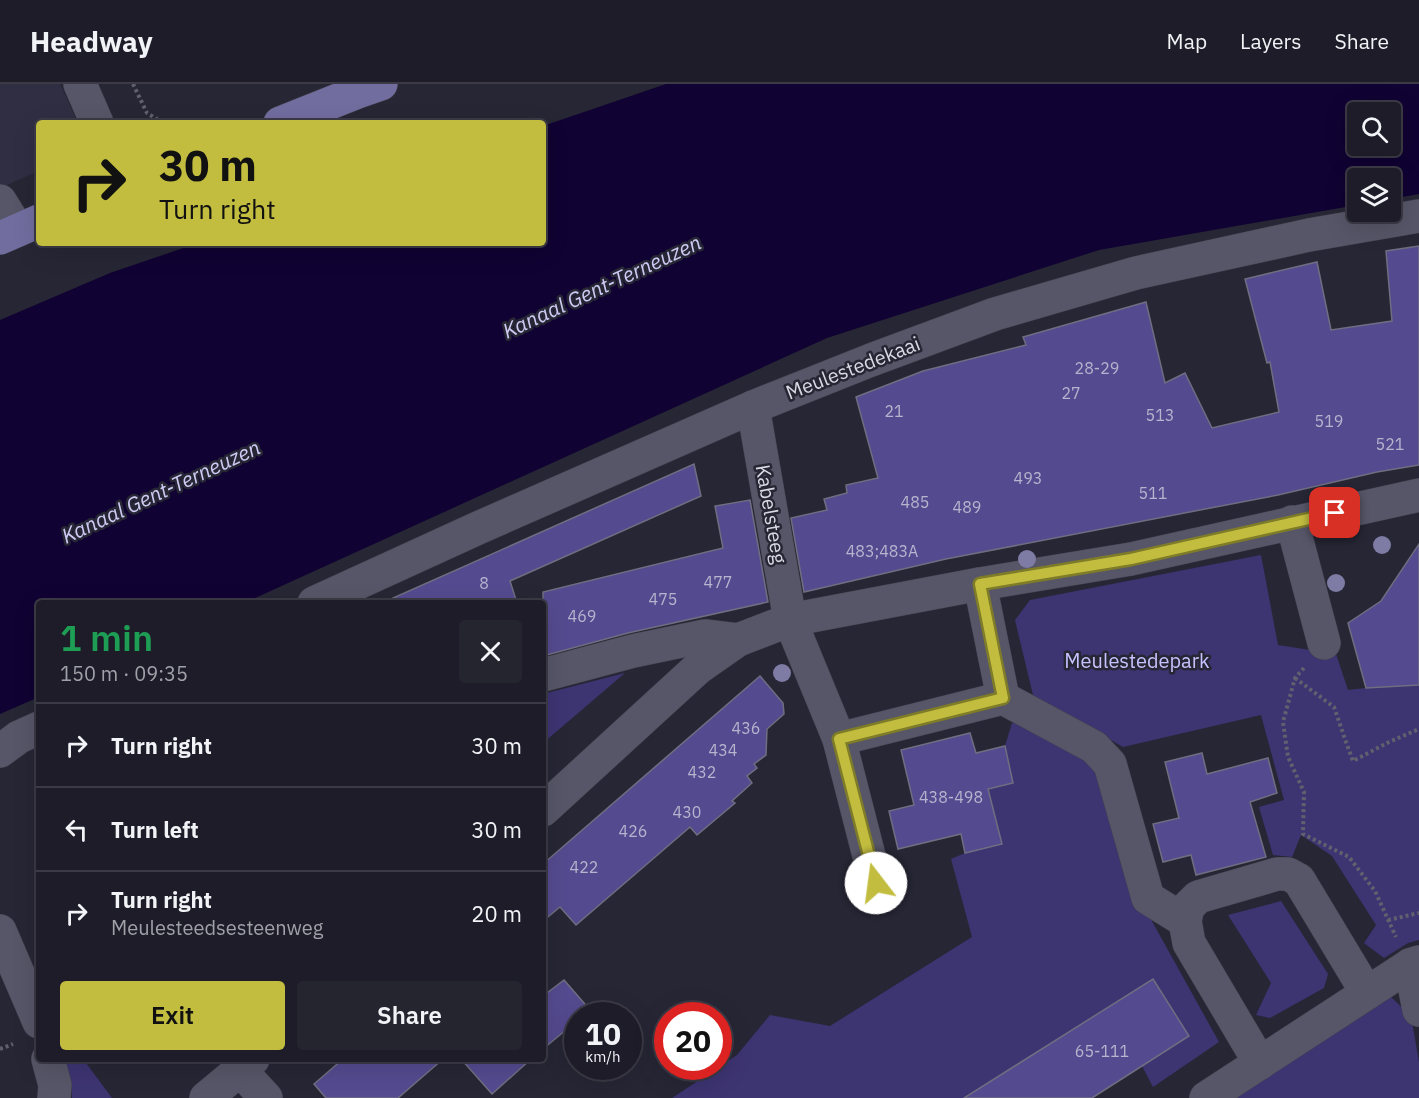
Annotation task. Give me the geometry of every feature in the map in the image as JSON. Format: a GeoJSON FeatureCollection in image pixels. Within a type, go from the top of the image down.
{"type":"FeatureCollection","features":[{"type":"Feature","properties":{"kind":"main road"},"geometry":{"type":"LineString","coordinates":[[288,120],[381,84]]}},
{"type":"Feature","properties":{"kind":"street"},"geometry":{"type":"LineString","coordinates":[[80,84],[96,120]]}},
{"type":"Feature","properties":{"kind":"street"},"geometry":{"type":"LineString","coordinates":[[0,201],[19,230]]}},
{"type":"Feature","properties":{"kind":"street","name":"Meulestedekaai"},"geometry":{"type":"LineString","coordinates":[[321,600],[753,407],[995,314],[1136,273],[1309,235],[1419,216]]}},
{"type":"Feature","properties":{"kind":"street","name":"Kabelsteeg"},"geometry":{"type":"LineString","coordinates":[[753,407],[790,620],[839,739],[876,883]]}},
{"type":"Feature","properties":{"kind":"street"},"geometry":{"type":"LineString","coordinates":[[546,807],[698,668],[738,640],[790,620],[980,584],[1131,559],[1419,495]]}},
{"type":"Feature","properties":{"kind":"street"},"geometry":{"type":"LineString","coordinates":[[1292,522],[1324,643]]}},
{"type":"Feature","properties":{"kind":"street"},"geometry":{"type":"LineString","coordinates":[[980,584],[1003,698]]}},
{"type":"Feature","properties":{"kind":"street"},"geometry":{"type":"LineString","coordinates":[[546,674],[633,651],[705,636],[738,640]]}},
{"type":"Feature","properties":{"kind":"street"},"geometry":{"type":"LineString","coordinates":[[839,739],[1003,698],[1094,747],[1110,764],[1148,898],[1185,921]]}},
{"type":"Feature","properties":{"kind":"street"},"geometry":{"type":"LineString","coordinates":[[0,751],[19,737],[36,729]]}},
{"type":"Feature","properties":{"kind":"street"},"geometry":{"type":"LineString","coordinates":[[1260,1063],[1189,943],[1185,921],[1188,907],[1198,897],[1276,874],[1288,874],[1299,880],[1367,993]]}},
{"type":"Feature","properties":{"kind":"street"},"geometry":{"type":"LineString","coordinates":[[1,935],[30,1031]]}},
{"type":"Feature","properties":{"kind":"street"},"geometry":{"type":"LineString","coordinates":[[1206,1098],[1414,963],[1419,1010]]}},
{"type":"Feature","properties":{"kind":"street"},"geometry":{"type":"LineString","coordinates":[[49,1062],[55,1085],[54,1098]]}},
{"type":"Feature","properties":{"kind":"street"},"geometry":{"type":"LineString","coordinates":[[206,1098],[247,1064],[266,1098]]}},
{"type":"Feature","properties":{"kind":"path"},"geometry":{"type":"LineString","coordinates":[[133,84],[147,113],[158,120]]}},
{"type":"Feature","properties":{"kind":"path"},"geometry":{"type":"LineString","coordinates":[[1324,643],[1295,678],[1283,722],[1288,757],[1304,792],[1303,834],[1349,857],[1375,891],[1388,920],[1414,963]]}},
{"type":"Feature","properties":{"kind":"path"},"geometry":{"type":"LineString","coordinates":[[1295,678],[1334,706],[1353,761],[1419,729]]}},
{"type":"Feature","properties":{"kind":"path"},"geometry":{"type":"LineString","coordinates":[[1388,920],[1419,913]]}},
{"type":"Feature","properties":{"kind":"path"},"geometry":{"type":"LineString","coordinates":[[0,1049],[30,1031]]}},
{"type":"Feature","properties":{"kind":"shaded area"},"geometry":{"type":"Polygon","coordinates":[[[0,84],[60,84],[77,120],[36,120],[36,172],[0,188],[0,84]]]}},
{"type":"Feature","properties":{"kind":"green space","name":"Meulestedepark"},"geometry":{"type":"Polygon","coordinates":[[[1261,555],[1278,645],[1336,654],[1348,690],[1419,685],[1419,940],[1408,943],[1384,958],[1364,943],[1376,925],[1332,856],[1301,835],[1292,857],[1273,855],[1259,807],[1284,800],[1261,715],[1123,747],[1033,695],[1015,620],[1030,600],[1261,555]]]}},
{"type":"Feature","properties":{"kind":"green space"},"geometry":{"type":"Polygon","coordinates":[[[625,673],[546,740],[546,693],[625,673]]]}},
{"type":"Feature","properties":{"kind":"green space"},"geometry":{"type":"Polygon","coordinates":[[[1023,719],[1103,768],[1133,887],[1219,1042],[1153,1087],[1142,1066],[1189,1036],[1153,979],[964,1098],[672,1098],[699,1080],[732,1080],[732,1058],[770,1015],[830,1026],[972,937],[951,859],[965,853],[1002,844],[988,789],[1013,782],[1005,746],[1012,723],[1023,719]]]}},
{"type":"Feature","properties":{"kind":"green space"},"geometry":{"type":"Polygon","coordinates":[[[1281,901],[1328,974],[1324,988],[1270,1018],[1256,1015],[1271,983],[1228,915],[1281,901]]]}},
{"type":"Feature","properties":{"kind":"green space"},"geometry":{"type":"Polygon","coordinates":[[[1391,997],[1411,1016],[1419,1062],[1419,1098],[1229,1098],[1391,997]]]}},
{"type":"Feature","properties":{"kind":"green space"},"geometry":{"type":"Polygon","coordinates":[[[65,1062],[85,1062],[112,1098],[72,1098],[72,1086],[65,1062]]]}},
{"type":"Feature","properties":{"kind":"water","name":"Kanaal Gent-Terneuzen"},"geometry":{"type":"Polygon","coordinates":[[[666,84],[1419,84],[1419,194],[1401,197],[1401,168],[1347,168],[1347,207],[1099,250],[827,338],[251,600],[36,600],[36,698],[0,714],[0,320],[110,273],[189,246],[546,246],[546,125],[666,84]]]}},
{"type":"Feature","properties":{"kind":"building"},"geometry":{"type":"Polygon","coordinates":[[[1419,246],[1419,465],[1377,472],[1278,495],[946,559],[804,592],[791,518],[827,510],[824,499],[847,493],[846,485],[878,478],[856,397],[923,371],[1026,345],[1023,337],[1146,302],[1165,383],[1185,373],[1212,428],[1279,412],[1270,362],[1267,363],[1245,279],[1317,262],[1331,330],[1392,321],[1386,251],[1419,246]]]}},
{"type":"Feature","properties":{"kind":"building"},"geometry":{"type":"Polygon","coordinates":[[[694,464],[701,496],[510,581],[516,600],[389,600],[694,464]]]}},
{"type":"Feature","properties":{"kind":"building"},"geometry":{"type":"Polygon","coordinates":[[[750,500],[768,602],[628,633],[546,655],[546,600],[543,600],[543,592],[723,548],[715,506],[750,500]]]}},
{"type":"Feature","properties":{"kind":"building"},"geometry":{"type":"Polygon","coordinates":[[[1419,544],[1419,685],[1366,688],[1348,623],[1381,601],[1419,544]]]}},
{"type":"Feature","properties":{"kind":"building"},"geometry":{"type":"Polygon","coordinates":[[[760,676],[783,703],[784,714],[767,729],[766,755],[754,764],[757,768],[747,776],[752,783],[732,801],[735,803],[697,835],[690,827],[576,925],[560,907],[546,919],[546,861],[760,676]]]}},
{"type":"Feature","properties":{"kind":"building"},"geometry":{"type":"Polygon","coordinates":[[[970,733],[976,753],[1005,746],[1013,783],[988,789],[1002,844],[965,853],[961,834],[898,849],[889,811],[914,805],[901,750],[970,733]]]}},
{"type":"Feature","properties":{"kind":"building"},"geometry":{"type":"Polygon","coordinates":[[[1202,753],[1207,774],[1268,758],[1277,793],[1250,802],[1266,857],[1196,875],[1191,855],[1163,862],[1153,824],[1179,818],[1165,762],[1202,753]]]}},
{"type":"Feature","properties":{"kind":"building"},"geometry":{"type":"Polygon","coordinates":[[[1153,979],[1189,1036],[1092,1098],[964,1098],[1153,979]]]}},
{"type":"Feature","properties":{"kind":"building"},"geometry":{"type":"Polygon","coordinates":[[[564,980],[583,1002],[564,1002],[564,1032],[546,1047],[546,994],[564,980]]]}},
{"type":"Feature","properties":{"kind":"building"},"geometry":{"type":"Polygon","coordinates":[[[340,1062],[440,1062],[398,1098],[326,1098],[314,1084],[340,1062]]]}},
{"type":"Feature","properties":{"kind":"building"},"geometry":{"type":"Polygon","coordinates":[[[464,1062],[528,1062],[492,1094],[464,1062]]]}},
{"type":"Feature","properties":{"kind":"route"},"geometry":{"type":"LineString","coordinates":[[876,883],[839,739],[1003,698],[980,584],[1131,559],[1335,513]]}}]}
